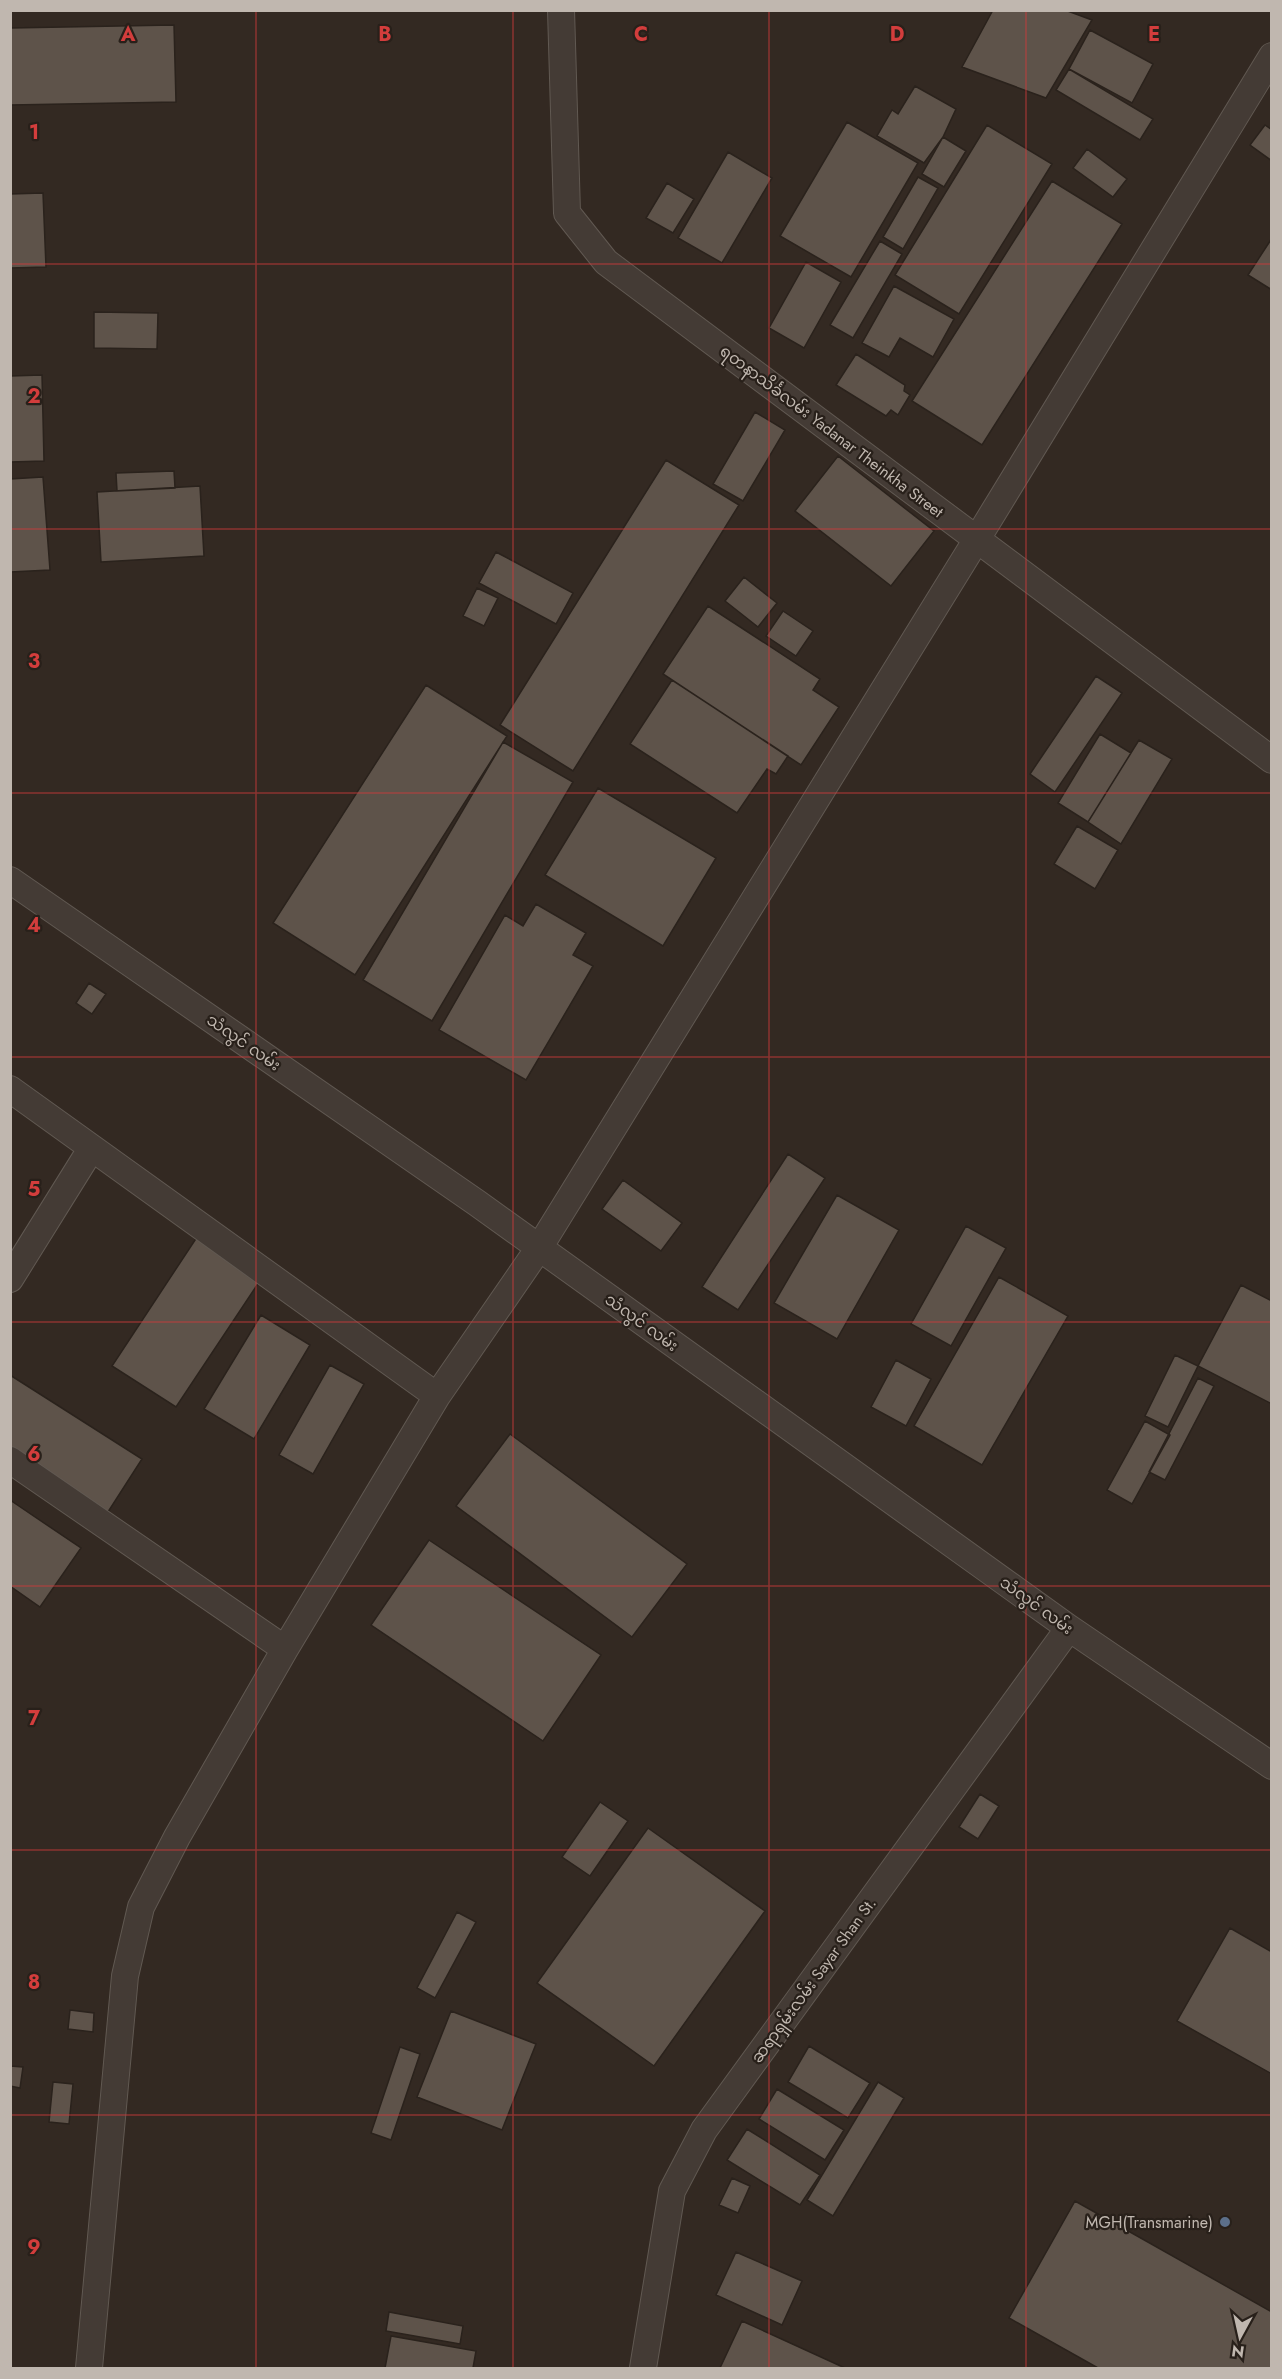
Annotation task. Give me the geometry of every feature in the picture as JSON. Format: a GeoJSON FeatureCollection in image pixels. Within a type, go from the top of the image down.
{"type":"FeatureCollection","features":[{"type":"Feature","properties":{"kind":"street","name":"ရတနာသိင်္ခလမ်း Yadanar Theinkha Street"},"geometry":{"type":"LineString","coordinates":[[561,10],[567,213],[606,262],[1272,760]]}},
{"type":"Feature","properties":{"kind":"street"},"geometry":{"type":"LineString","coordinates":[[89,2368],[125,1976],[141,1907],[177,1838],[285,1649],[437,1396],[539,1248],[977,540],[1272,56]]}},
{"type":"Feature","properties":{"kind":"street","name":"သံလွင် လမ်း"},"geometry":{"type":"LineString","coordinates":[[10,880],[539,1248],[1069,1628],[1272,1766]]}},
{"type":"Feature","properties":{"kind":"street"},"geometry":{"type":"LineString","coordinates":[[10,1089],[437,1396]]}},
{"type":"Feature","properties":{"kind":"street"},"geometry":{"type":"LineString","coordinates":[[10,1279],[91,1149]]}},
{"type":"Feature","properties":{"kind":"street"},"geometry":{"type":"LineString","coordinates":[[10,1460],[285,1649]]}},
{"type":"Feature","properties":{"kind":"street","name":"ဆရာရှမ်းလမ်း Sayar Shan St."},"geometry":{"type":"LineString","coordinates":[[643,2368],[672,2191],[704,2130],[1069,1628]]}},
{"type":"Feature","properties":{"kind":"building"},"geometry":{"type":"Polygon","coordinates":[[[993,10],[1065,10],[1092,20],[1046,98],[962,67],[993,10]]]}},
{"type":"Feature","properties":{"kind":"building"},"geometry":{"type":"Polygon","coordinates":[[[174,25],[176,102],[10,105],[10,28],[174,25]]]}},
{"type":"Feature","properties":{"kind":"building"},"geometry":{"type":"Polygon","coordinates":[[[1090,30],[1153,64],[1132,103],[1069,69],[1090,30]]]}},
{"type":"Feature","properties":{"kind":"building"},"geometry":{"type":"Polygon","coordinates":[[[1069,69],[1153,119],[1140,140],[1056,90],[1069,69]]]}},
{"type":"Feature","properties":{"kind":"building"},"geometry":{"type":"Polygon","coordinates":[[[915,86],[956,109],[943,137],[924,163],[877,136],[892,110],[898,114],[915,86]]]}},
{"type":"Feature","properties":{"kind":"building"},"geometry":{"type":"Polygon","coordinates":[[[847,122],[918,163],[851,277],[780,236],[847,122]]]}},
{"type":"Feature","properties":{"kind":"building"},"geometry":{"type":"Polygon","coordinates":[[[987,125],[1052,164],[959,314],[895,275],[987,125]]]}},
{"type":"Feature","properties":{"kind":"building"},"geometry":{"type":"Polygon","coordinates":[[[1265,125],[1272,130],[1272,161],[1250,145],[1265,125]]]}},
{"type":"Feature","properties":{"kind":"building"},"geometry":{"type":"Polygon","coordinates":[[[943,137],[966,151],[944,187],[922,174],[943,137]]]}},
{"type":"Feature","properties":{"kind":"building"},"geometry":{"type":"Polygon","coordinates":[[[1087,149],[1127,179],[1113,197],[1073,168],[1087,149]]]}},
{"type":"Feature","properties":{"kind":"building"},"geometry":{"type":"Polygon","coordinates":[[[728,152],[772,178],[722,263],[678,238],[728,152]]]}},
{"type":"Feature","properties":{"kind":"building"},"geometry":{"type":"Polygon","coordinates":[[[918,177],[938,188],[903,249],[883,237],[918,177]]]}},
{"type":"Feature","properties":{"kind":"building"},"geometry":{"type":"Polygon","coordinates":[[[1052,181],[1122,224],[982,445],[912,401],[1052,181]]]}},
{"type":"Feature","properties":{"kind":"building"},"geometry":{"type":"Polygon","coordinates":[[[667,183],[694,199],[673,233],[646,218],[667,183]]]}},
{"type":"Feature","properties":{"kind":"building"},"geometry":{"type":"Polygon","coordinates":[[[43,193],[46,267],[10,268],[10,194],[43,193]]]}},
{"type":"Feature","properties":{"kind":"building"},"geometry":{"type":"Polygon","coordinates":[[[1272,238],[1272,290],[1248,275],[1272,238]]]}},
{"type":"Feature","properties":{"kind":"building"},"geometry":{"type":"Polygon","coordinates":[[[880,241],[902,254],[853,338],[830,325],[880,241]]]}},
{"type":"Feature","properties":{"kind":"building"},"geometry":{"type":"Polygon","coordinates":[[[806,262],[841,282],[804,348],[769,328],[806,262]]]}},
{"type":"Feature","properties":{"kind":"building"},"geometry":{"type":"Polygon","coordinates":[[[894,286],[954,319],[933,357],[900,338],[889,357],[862,343],[894,286]]]}},
{"type":"Feature","properties":{"kind":"building"},"geometry":{"type":"Polygon","coordinates":[[[94,312],[158,313],[157,349],[94,348],[94,312]]]}},
{"type":"Feature","properties":{"kind":"building"},"geometry":{"type":"Polygon","coordinates":[[[856,354],[905,385],[904,391],[910,395],[898,415],[891,410],[886,416],[836,385],[856,354]]]}},
{"type":"Feature","properties":{"kind":"building"},"geometry":{"type":"Polygon","coordinates":[[[42,375],[44,461],[10,462],[10,376],[42,375]]]}},
{"type":"Feature","properties":{"kind":"building"},"geometry":{"type":"Polygon","coordinates":[[[755,412],[785,430],[743,501],[713,484],[755,412]]]}},
{"type":"Feature","properties":{"kind":"building"},"geometry":{"type":"Polygon","coordinates":[[[838,456],[934,531],[891,586],[795,511],[838,456]]]}},
{"type":"Feature","properties":{"kind":"building"},"geometry":{"type":"Polygon","coordinates":[[[666,460],[739,505],[573,771],[500,725],[666,460]]]}},
{"type":"Feature","properties":{"kind":"building"},"geometry":{"type":"Polygon","coordinates":[[[174,471],[175,488],[117,491],[116,473],[174,471]]]}},
{"type":"Feature","properties":{"kind":"building"},"geometry":{"type":"Polygon","coordinates":[[[43,477],[50,570],[10,572],[10,479],[43,477]]]}},
{"type":"Feature","properties":{"kind":"building"},"geometry":{"type":"Polygon","coordinates":[[[200,486],[204,556],[101,562],[97,492],[200,486]]]}},
{"type":"Feature","properties":{"kind":"building"},"geometry":{"type":"Polygon","coordinates":[[[496,552],[573,593],[556,624],[479,583],[496,552]]]}},
{"type":"Feature","properties":{"kind":"building"},"geometry":{"type":"Polygon","coordinates":[[[744,577],[777,603],[758,627],[725,601],[744,577]]]}},
{"type":"Feature","properties":{"kind":"building"},"geometry":{"type":"Polygon","coordinates":[[[477,588],[498,598],[484,626],[463,616],[477,588]]]}},
{"type":"Feature","properties":{"kind":"building"},"geometry":{"type":"Polygon","coordinates":[[[708,606],[820,679],[813,690],[839,707],[801,765],[663,674],[708,606]]]}},
{"type":"Feature","properties":{"kind":"building"},"geometry":{"type":"Polygon","coordinates":[[[783,611],[813,631],[796,656],[766,636],[783,611]]]}},
{"type":"Feature","properties":{"kind":"building"},"geometry":{"type":"Polygon","coordinates":[[[1096,676],[1122,693],[1055,792],[1030,774],[1096,676]]]}},
{"type":"Feature","properties":{"kind":"building"},"geometry":{"type":"Polygon","coordinates":[[[672,680],[788,756],[776,774],[767,769],[737,813],[630,744],[672,680]]]}},
{"type":"Feature","properties":{"kind":"building"},"geometry":{"type":"Polygon","coordinates":[[[426,685],[507,736],[355,975],[273,923],[426,685]]]}},
{"type":"Feature","properties":{"kind":"building"},"geometry":{"type":"Polygon","coordinates":[[[1100,734],[1131,753],[1088,822],[1058,803],[1100,734]]]}},
{"type":"Feature","properties":{"kind":"building"},"geometry":{"type":"Polygon","coordinates":[[[1139,740],[1172,759],[1121,844],[1088,822],[1139,740]]]}},
{"type":"Feature","properties":{"kind":"building"},"geometry":{"type":"Polygon","coordinates":[[[503,742],[573,782],[432,1021],[363,980],[503,742]]]}},
{"type":"Feature","properties":{"kind":"building"},"geometry":{"type":"Polygon","coordinates":[[[598,788],[716,858],[663,946],[545,875],[598,788]]]}},
{"type":"Feature","properties":{"kind":"building"},"geometry":{"type":"Polygon","coordinates":[[[1077,826],[1118,850],[1095,889],[1054,864],[1077,826]]]}},
{"type":"Feature","properties":{"kind":"building"},"geometry":{"type":"Polygon","coordinates":[[[536,904],[586,933],[573,955],[593,966],[526,1080],[439,1030],[505,915],[523,926],[536,904]]]}},
{"type":"Feature","properties":{"kind":"building"},"geometry":{"type":"Polygon","coordinates":[[[89,983],[106,994],[92,1014],[76,1003],[89,983]]]}},
{"type":"Feature","properties":{"kind":"building"},"geometry":{"type":"Polygon","coordinates":[[[788,1154],[825,1178],[738,1310],[702,1287],[788,1154]]]}},
{"type":"Feature","properties":{"kind":"building"},"geometry":{"type":"Polygon","coordinates":[[[623,1180],[682,1223],[661,1251],[602,1209],[623,1180]]]}},
{"type":"Feature","properties":{"kind":"building"},"geometry":{"type":"Polygon","coordinates":[[[837,1195],[899,1230],[837,1339],[774,1303],[837,1195]]]}},
{"type":"Feature","properties":{"kind":"building"},"geometry":{"type":"Polygon","coordinates":[[[966,1226],[1006,1248],[951,1346],[911,1324],[966,1226]]]}},
{"type":"Feature","properties":{"kind":"building"},"geometry":{"type":"Polygon","coordinates":[[[199,1234],[263,1276],[176,1407],[112,1366],[199,1234]]]}},
{"type":"Feature","properties":{"kind":"building"},"geometry":{"type":"Polygon","coordinates":[[[999,1277],[1068,1316],[982,1465],[914,1426],[999,1277]]]}},
{"type":"Feature","properties":{"kind":"building"},"geometry":{"type":"Polygon","coordinates":[[[1241,1285],[1272,1301],[1272,1404],[1198,1366],[1241,1285]]]}},
{"type":"Feature","properties":{"kind":"building"},"geometry":{"type":"Polygon","coordinates":[[[261,1315],[310,1345],[254,1439],[204,1409],[261,1315]]]}},
{"type":"Feature","properties":{"kind":"building"},"geometry":{"type":"Polygon","coordinates":[[[1175,1355],[1198,1366],[1168,1427],[1145,1416],[1175,1355]]]}},
{"type":"Feature","properties":{"kind":"building"},"geometry":{"type":"Polygon","coordinates":[[[896,1360],[931,1379],[906,1426],[871,1407],[896,1360]]]}},
{"type":"Feature","properties":{"kind":"building"},"geometry":{"type":"Polygon","coordinates":[[[330,1365],[364,1384],[313,1474],[279,1455],[330,1365]]]}},
{"type":"Feature","properties":{"kind":"building"},"geometry":{"type":"Polygon","coordinates":[[[10,1375],[142,1459],[97,1529],[10,1474],[10,1375]]]}},
{"type":"Feature","properties":{"kind":"building"},"geometry":{"type":"Polygon","coordinates":[[[1198,1378],[1214,1386],[1165,1480],[1149,1472],[1198,1378]]]}},
{"type":"Feature","properties":{"kind":"building"},"geometry":{"type":"Polygon","coordinates":[[[1145,1421],[1170,1435],[1132,1504],[1107,1490],[1145,1421]]]}},
{"type":"Feature","properties":{"kind":"building"},"geometry":{"type":"Polygon","coordinates":[[[510,1434],[687,1564],[632,1637],[456,1506],[510,1434]]]}},
{"type":"Feature","properties":{"kind":"building"},"geometry":{"type":"Polygon","coordinates":[[[10,1500],[81,1548],[40,1607],[10,1586],[10,1500]]]}},
{"type":"Feature","properties":{"kind":"building"},"geometry":{"type":"Polygon","coordinates":[[[429,1540],[601,1655],[543,1741],[371,1625],[429,1540]]]}},
{"type":"Feature","properties":{"kind":"building"},"geometry":{"type":"Polygon","coordinates":[[[980,1794],[999,1806],[978,1839],[959,1827],[980,1794]]]}},
{"type":"Feature","properties":{"kind":"building"},"geometry":{"type":"Polygon","coordinates":[[[600,1802],[628,1821],[590,1876],[562,1857],[600,1802]]]}},
{"type":"Feature","properties":{"kind":"building"},"geometry":{"type":"Polygon","coordinates":[[[648,1828],[765,1911],[654,2066],[537,1983],[648,1828]]]}},
{"type":"Feature","properties":{"kind":"building"},"geometry":{"type":"Polygon","coordinates":[[[457,1912],[476,1922],[435,1998],[417,1988],[457,1912]]]}},
{"type":"Feature","properties":{"kind":"building"},"geometry":{"type":"Polygon","coordinates":[[[1230,1928],[1272,1952],[1272,2074],[1177,2021],[1230,1928]]]}},
{"type":"Feature","properties":{"kind":"building"},"geometry":{"type":"Polygon","coordinates":[[[70,2010],[94,2013],[93,2032],[68,2029],[70,2010]]]}},
{"type":"Feature","properties":{"kind":"building"},"geometry":{"type":"Polygon","coordinates":[[[451,2011],[536,2044],[502,2130],[417,2097],[451,2011]]]}},
{"type":"Feature","properties":{"kind":"building"},"geometry":{"type":"Polygon","coordinates":[[[809,2046],[870,2083],[848,2118],[788,2082],[809,2046]]]}},
{"type":"Feature","properties":{"kind":"building"},"geometry":{"type":"Polygon","coordinates":[[[400,2047],[420,2054],[391,2140],[371,2133],[400,2047]]]}},
{"type":"Feature","properties":{"kind":"building"},"geometry":{"type":"Polygon","coordinates":[[[10,2066],[23,2067],[20,2088],[10,2086],[10,2066]]]}},
{"type":"Feature","properties":{"kind":"building"},"geometry":{"type":"Polygon","coordinates":[[[53,2082],[73,2084],[69,2124],[49,2122],[53,2082]]]}},
{"type":"Feature","properties":{"kind":"building"},"geometry":{"type":"Polygon","coordinates":[[[878,2082],[904,2098],[833,2216],[807,2200],[878,2082]]]}},
{"type":"Feature","properties":{"kind":"building"},"geometry":{"type":"Polygon","coordinates":[[[777,2089],[844,2130],[825,2160],[759,2119],[777,2089]]]}},
{"type":"Feature","properties":{"kind":"building"},"geometry":{"type":"Polygon","coordinates":[[[747,2129],[820,2175],[800,2205],[727,2160],[747,2129]]]}},
{"type":"Feature","properties":{"kind":"building"},"geometry":{"type":"Polygon","coordinates":[[[732,2178],[750,2186],[738,2213],[719,2205],[732,2178]]]}},
{"type":"Feature","properties":{"kind":"building"},"geometry":{"type":"Polygon","coordinates":[[[1075,2201],[1272,2312],[1272,2368],[1098,2368],[1009,2318],[1075,2201]]]}},
{"type":"Feature","properties":{"kind":"building"},"geometry":{"type":"Polygon","coordinates":[[[736,2252],[802,2281],[782,2325],[716,2295],[736,2252]]]}},
{"type":"Feature","properties":{"kind":"building"},"geometry":{"type":"Polygon","coordinates":[[[389,2312],[463,2326],[460,2344],[386,2331],[389,2312]]]}},
{"type":"Feature","properties":{"kind":"building"},"geometry":{"type":"Polygon","coordinates":[[[742,2321],[845,2368],[720,2368],[742,2321]]]}},
{"type":"Feature","properties":{"kind":"building"},"geometry":{"type":"Polygon","coordinates":[[[391,2336],[476,2351],[473,2368],[385,2368],[391,2336]]]}},
{"type":"Feature","properties":{"kind":"place","name":"MGH(Transmarine)"},"geometry":{"type":"Point","coordinates":[1225,2222]}}]}
